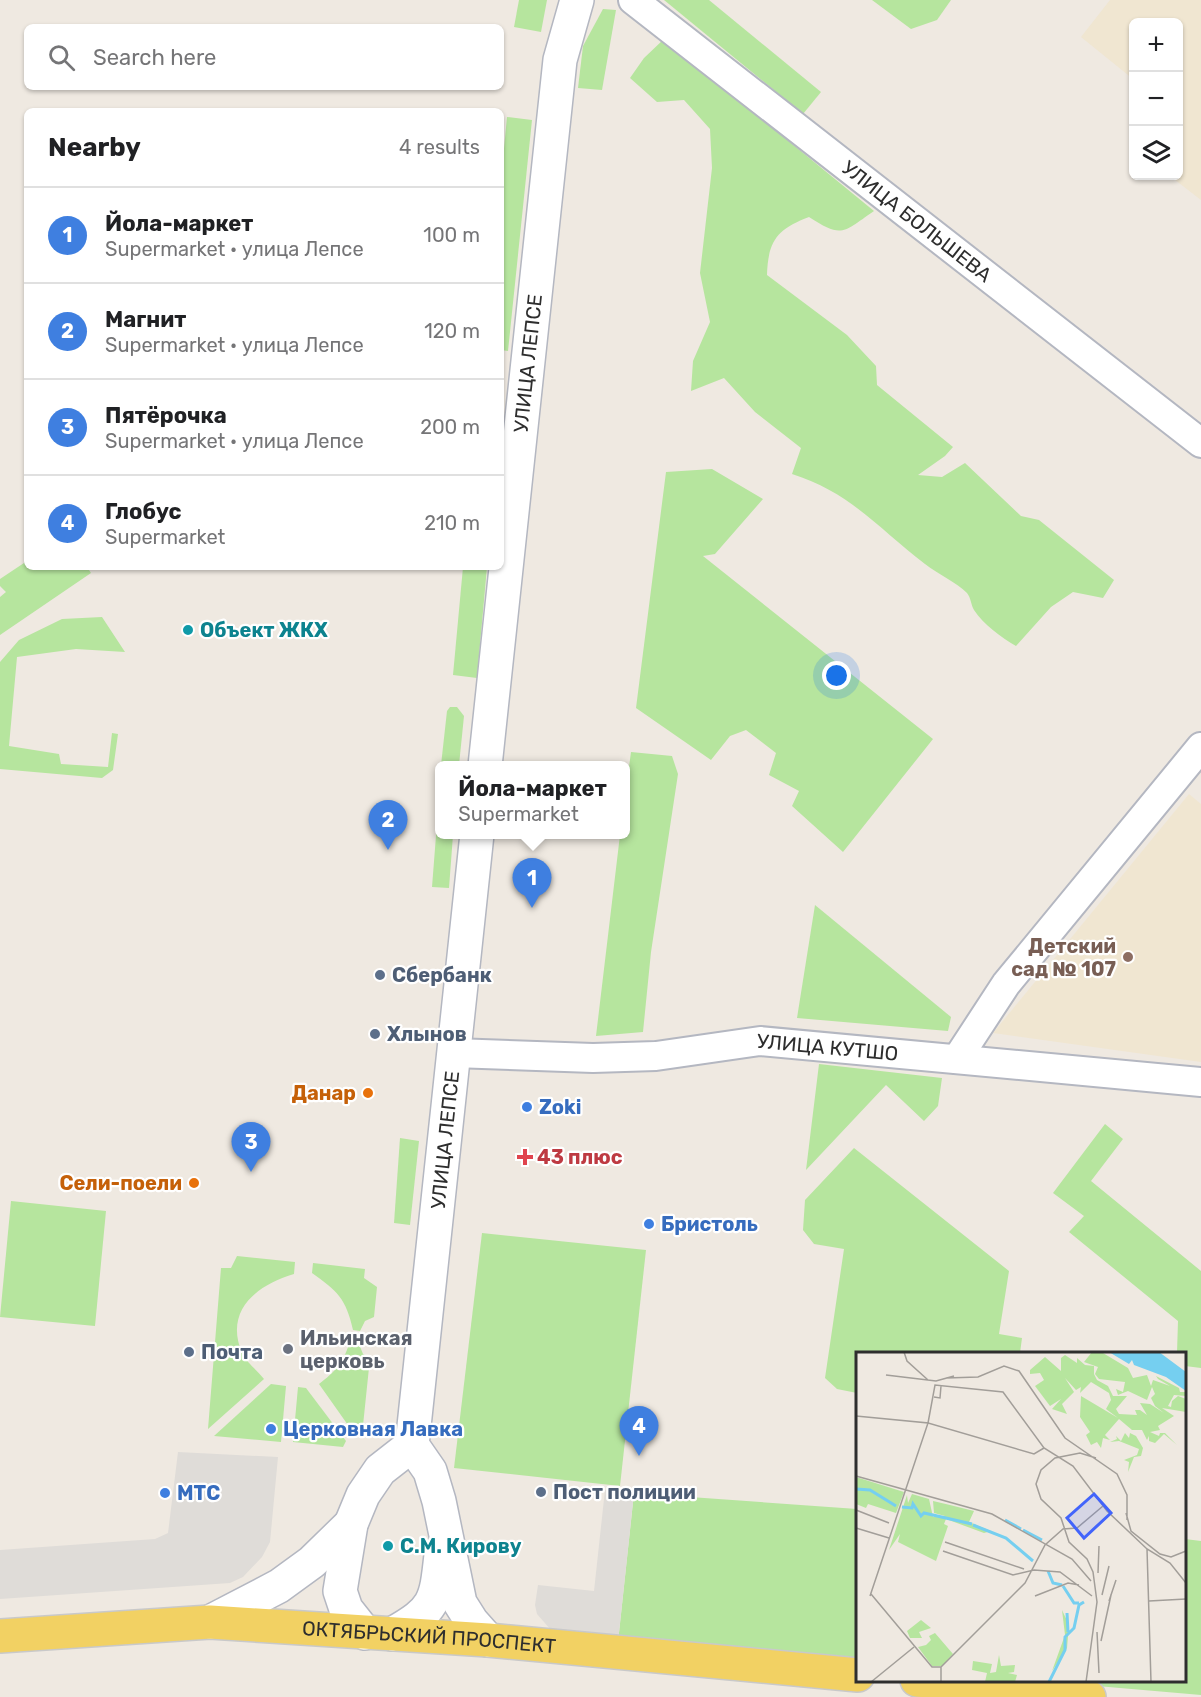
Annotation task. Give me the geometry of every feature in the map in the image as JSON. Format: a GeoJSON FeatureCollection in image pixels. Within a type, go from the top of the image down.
{"type":"FeatureCollection","features":[{"type":"Feature","properties":{"kind":"main road","name":"УЛИЦА ЛЕПСЕ"},"geometry":{"type":"LineString","coordinates":[[485,761],[560,60],[577,0]]}},
{"type":"Feature","properties":{"kind":"main road","name":"УЛИЦА ЛЕПСЕ"},"geometry":{"type":"LineString","coordinates":[[412,1445],[476,839]]}},
{"type":"Feature","properties":{"kind":"main road"},"geometry":{"type":"LineString","coordinates":[[444,1524],[436,1595],[422,1615],[378,1633],[346,1609],[340,1591],[351,1524],[363,1495],[380,1470],[412,1445],[430,1471],[444,1524],[460,1603],[472,1622],[488,1640]]}},
{"type":"Feature","properties":{"kind":"main road"},"geometry":{"type":"LineString","coordinates":[[210,1622],[279,1586],[312,1562],[351,1524]]}},
{"type":"Feature","properties":{"kind":"main road","name":"ОКТЯБРЬСКИЙ ПРОСПЕКТ"},"geometry":{"type":"LineString","coordinates":[[0,1636],[210,1622],[488,1640],[856,1675]]}},
{"type":"Feature","properties":{"kind":"main road"},"geometry":{"type":"LineString","coordinates":[[937,1682],[1089,1697]]}},
{"type":"Feature","properties":{"kind":"street","name":"УЛИЦА БОЛЬШЕВА"},"geometry":{"type":"LineString","coordinates":[[633,0],[1201,443]]}},
{"type":"Feature","properties":{"kind":"street"},"geometry":{"type":"LineString","coordinates":[[957,1059],[1006,984],[1201,747]]}},
{"type":"Feature","properties":{"kind":"street","name":"УЛИЦА КУТШО"},"geometry":{"type":"LineString","coordinates":[[454,1053],[593,1058],[656,1056],[760,1041],[1201,1082]]}},
{"type":"Feature","properties":{"kind":"shaded area"},"geometry":{"type":"Polygon","coordinates":[[[1110,0],[1201,0],[1201,200],[1175,180],[1183,180],[1183,18],[1129,18],[1129,76],[1081,37],[1110,0]]]}},
{"type":"Feature","properties":{"kind":"shaded area","name":"Детский сад № 107"},"geometry":{"type":"Polygon","coordinates":[[[1189,794],[1201,804],[1201,1062],[993,1033],[1189,794]]]}},
{"type":"Feature","properties":{"kind":"shaded area"},"geometry":{"type":"Polygon","coordinates":[[[178,1452],[278,1457],[270,1542],[262,1557],[243,1577],[230,1583],[0,1599],[0,1550],[155,1539],[168,1533],[178,1452]]]}},
{"type":"Feature","properties":{"kind":"shaded area"},"geometry":{"type":"Polygon","coordinates":[[[605,1490],[634,1493],[618,1642],[551,1630],[537,1614],[535,1605],[538,1585],[594,1591],[605,1490]]]}},
{"type":"Feature","properties":{"kind":"green space"},"geometry":{"type":"Polygon","coordinates":[[[519,0],[547,0],[541,32],[514,27],[519,0]]]}},
{"type":"Feature","properties":{"kind":"green space"},"geometry":{"type":"Polygon","coordinates":[[[664,0],[709,0],[821,92],[803,114],[664,0]]]}},
{"type":"Feature","properties":{"kind":"green space"},"geometry":{"type":"Polygon","coordinates":[[[872,0],[951,0],[937,20],[911,29],[872,0]]]}},
{"type":"Feature","properties":{"kind":"green space"},"geometry":{"type":"Polygon","coordinates":[[[603,9],[616,10],[602,90],[578,88],[583,46],[603,9]]]}},
{"type":"Feature","properties":{"kind":"green space"},"geometry":{"type":"Polygon","coordinates":[[[664,39],[874,211],[843,230],[829,228],[809,217],[789,226],[772,245],[767,275],[847,335],[876,366],[877,385],[953,447],[945,456],[918,475],[942,477],[965,463],[1021,516],[1039,520],[1114,580],[1103,598],[1073,592],[1051,607],[1016,646],[982,620],[963,589],[925,564],[847,501],[831,491],[792,474],[801,448],[755,412],[724,378],[691,391],[693,361],[710,322],[700,273],[712,168],[710,129],[684,100],[657,102],[630,78],[644,58],[664,39]]]}},
{"type":"Feature","properties":{"kind":"green space"},"geometry":{"type":"Polygon","coordinates":[[[507,117],[532,120],[508,351],[504,350],[504,148],[507,117]]]}},
{"type":"Feature","properties":{"kind":"green space"},"geometry":{"type":"Polygon","coordinates":[[[712,469],[763,499],[715,554],[703,556],[933,739],[843,852],[792,806],[799,791],[769,775],[776,753],[746,730],[730,736],[711,760],[636,708],[666,472],[712,469]]]}},
{"type":"Feature","properties":{"kind":"green space"},"geometry":{"type":"Polygon","coordinates":[[[24,563],[24,570],[89,570],[91,573],[0,635],[0,597],[6,592],[0,586],[0,579],[24,563]]]}},
{"type":"Feature","properties":{"kind":"green space"},"geometry":{"type":"Polygon","coordinates":[[[463,570],[487,570],[477,678],[453,675],[463,570]]]}},
{"type":"Feature","properties":{"kind":"green space"},"geometry":{"type":"Polygon","coordinates":[[[102,617],[125,652],[76,649],[17,657],[9,746],[59,754],[61,764],[108,767],[112,733],[118,734],[113,770],[102,778],[0,769],[0,662],[19,640],[62,619],[102,617]]]}},
{"type":"Feature","properties":{"kind":"green space"},"geometry":{"type":"Polygon","coordinates":[[[450,707],[457,707],[464,716],[459,761],[441,761],[447,711],[450,707]]]}},
{"type":"Feature","properties":{"kind":"green space"},"geometry":{"type":"Polygon","coordinates":[[[631,752],[672,756],[678,774],[651,952],[643,1032],[596,1036],[620,839],[630,839],[631,752]]]}},
{"type":"Feature","properties":{"kind":"green space"},"geometry":{"type":"Polygon","coordinates":[[[436,839],[453,839],[449,888],[432,887],[436,839]]]}},
{"type":"Feature","properties":{"kind":"green space"},"geometry":{"type":"Polygon","coordinates":[[[815,905],[951,1017],[948,1031],[797,1018],[815,905]]]}},
{"type":"Feature","properties":{"kind":"green space"},"geometry":{"type":"Polygon","coordinates":[[[819,1064],[942,1078],[938,1106],[924,1121],[886,1085],[806,1170],[819,1064]]]}},
{"type":"Feature","properties":{"kind":"green space"},"geometry":{"type":"Polygon","coordinates":[[[1105,1124],[1123,1139],[1091,1181],[1201,1271],[1201,1368],[1186,1366],[1186,1352],[1177,1352],[1178,1321],[1069,1232],[1084,1216],[1053,1193],[1105,1124]]]}},
{"type":"Feature","properties":{"kind":"green space"},"geometry":{"type":"Polygon","coordinates":[[[400,1138],[419,1141],[410,1225],[394,1223],[400,1138]]]}},
{"type":"Feature","properties":{"kind":"green space"},"geometry":{"type":"Polygon","coordinates":[[[854,1148],[1009,1271],[999,1334],[1022,1338],[1020,1352],[856,1352],[856,1393],[837,1389],[825,1378],[844,1249],[814,1244],[803,1230],[805,1200],[854,1148]]]}},
{"type":"Feature","properties":{"kind":"green space"},"geometry":{"type":"Polygon","coordinates":[[[11,1201],[106,1211],[95,1326],[0,1317],[11,1201]]]}},
{"type":"Feature","properties":{"kind":"green space"},"geometry":{"type":"Polygon","coordinates":[[[482,1233],[646,1250],[620,1486],[454,1468],[482,1233]]]}},
{"type":"Feature","properties":{"kind":"green space"},"geometry":{"type":"Polygon","coordinates":[[[237,1256],[295,1262],[294,1274],[257,1292],[241,1312],[237,1324],[242,1353],[264,1379],[208,1429],[221,1268],[231,1268],[237,1256]]]}},
{"type":"Feature","properties":{"kind":"green space"},"geometry":{"type":"Polygon","coordinates":[[[313,1263],[365,1269],[364,1278],[377,1287],[374,1317],[365,1321],[360,1331],[353,1330],[347,1310],[339,1296],[312,1273],[313,1263]]]}},
{"type":"Feature","properties":{"kind":"green space"},"geometry":{"type":"Polygon","coordinates":[[[349,1344],[359,1344],[363,1354],[370,1358],[362,1435],[355,1435],[319,1384],[338,1367],[349,1344]]]}},
{"type":"Feature","properties":{"kind":"green space"},"geometry":{"type":"Polygon","coordinates":[[[271,1384],[286,1386],[281,1442],[214,1436],[271,1384]]]}},
{"type":"Feature","properties":{"kind":"green space"},"geometry":{"type":"Polygon","coordinates":[[[298,1387],[306,1388],[346,1441],[343,1447],[293,1442],[298,1387]]]}},
{"type":"Feature","properties":{"kind":"green space"},"geometry":{"type":"Polygon","coordinates":[[[634,1493],[856,1509],[856,1664],[618,1642],[634,1493]]]}},
{"type":"Feature","properties":{"kind":"green space"},"geometry":{"type":"Polygon","coordinates":[[[1186,1539],[1201,1541],[1201,1695],[1051,1682],[1186,1682],[1186,1539]]]}},
{"type":"Feature","properties":{"kind":"place","name":"Объект ЖКХ"},"geometry":{"type":"Point","coordinates":[188,630]}},
{"type":"Feature","properties":{"kind":"place","name":"Магнит"},"geometry":{"type":"Point","coordinates":[388,850]}},
{"type":"Feature","properties":{"kind":"place","name":"Йола-маркет"},"geometry":{"type":"Point","coordinates":[532,908]}},
{"type":"Feature","properties":{"kind":"place","name":"Детский сад № 107"},"geometry":{"type":"Point","coordinates":[1128,957]}},
{"type":"Feature","properties":{"kind":"place","name":"Сбербанк"},"geometry":{"type":"Point","coordinates":[380,975]}},
{"type":"Feature","properties":{"kind":"place","name":"Хлынов"},"geometry":{"type":"Point","coordinates":[375,1034]}},
{"type":"Feature","properties":{"kind":"place","name":"Данар"},"geometry":{"type":"Point","coordinates":[368,1093]}},
{"type":"Feature","properties":{"kind":"place","name":"Zoki"},"geometry":{"type":"Point","coordinates":[527,1107]}},
{"type":"Feature","properties":{"kind":"place","name":"43 плюс"},"geometry":{"type":"Point","coordinates":[525,1157]}},
{"type":"Feature","properties":{"kind":"place","name":"Пятёрочка"},"geometry":{"type":"Point","coordinates":[251,1172]}},
{"type":"Feature","properties":{"kind":"place","name":"Сели-поели"},"geometry":{"type":"Point","coordinates":[194,1183]}},
{"type":"Feature","properties":{"kind":"place","name":"Бристоль"},"geometry":{"type":"Point","coordinates":[649,1224]}},
{"type":"Feature","properties":{"kind":"place","name":"Ильинская церковь"},"geometry":{"type":"Point","coordinates":[288,1349]}},
{"type":"Feature","properties":{"kind":"place","name":"Почта"},"geometry":{"type":"Point","coordinates":[189,1352]}},
{"type":"Feature","properties":{"kind":"place","name":"Церковная Лавка"},"geometry":{"type":"Point","coordinates":[271,1429]}},
{"type":"Feature","properties":{"kind":"place","name":"Глобус"},"geometry":{"type":"Point","coordinates":[639,1456]}},
{"type":"Feature","properties":{"kind":"place","name":"Пост полиции"},"geometry":{"type":"Point","coordinates":[541,1492]}},
{"type":"Feature","properties":{"kind":"place","name":"МТС"},"geometry":{"type":"Point","coordinates":[165,1493]}},
{"type":"Feature","properties":{"kind":"place","name":"С.М. Кирову"},"geometry":{"type":"Point","coordinates":[388,1546]}}]}
